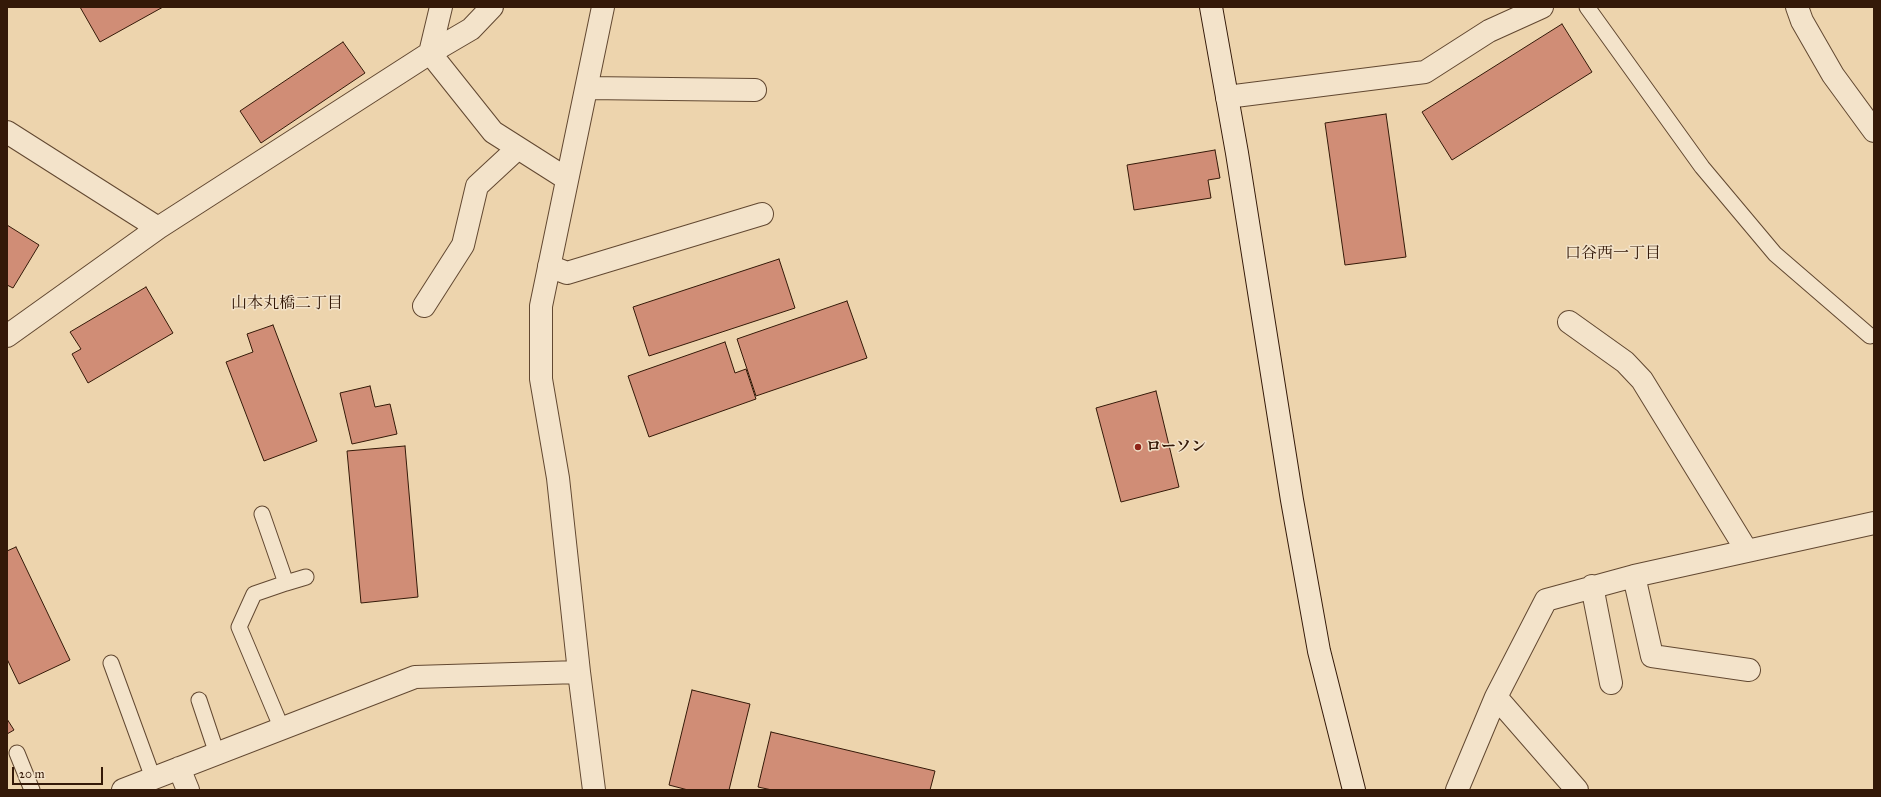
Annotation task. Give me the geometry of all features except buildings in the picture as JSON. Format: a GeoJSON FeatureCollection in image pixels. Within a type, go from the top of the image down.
{"type":"FeatureCollection","features":[{"type":"Feature","properties":{"kind":"street"},"geometry":{"type":"LineString","coordinates":[[430,53],[441,7]]}},
{"type":"Feature","properties":{"kind":"street"},"geometry":{"type":"LineString","coordinates":[[7,336],[158,228],[430,53],[471,29],[492,7]]}},
{"type":"Feature","properties":{"kind":"street"},"geometry":{"type":"LineString","coordinates":[[594,790],[578,672],[558,478],[541,379],[541,306],[603,7]]}},
{"type":"Feature","properties":{"kind":"street"},"geometry":{"type":"LineString","coordinates":[[1210,7],[1227,97],[1292,500],[1317,636],[1354,790]]}},
{"type":"Feature","properties":{"kind":"street"},"geometry":{"type":"LineString","coordinates":[[1227,97],[1425,72],[1489,31],[1542,7]]}},
{"type":"Feature","properties":{"kind":"street"},"geometry":{"type":"LineString","coordinates":[[1797,7],[1802,21],[1832,75],[1874,131]]}},
{"type":"Feature","properties":{"kind":"street"},"geometry":{"type":"LineString","coordinates":[[430,53],[493,132],[567,179]]}},
{"type":"Feature","properties":{"kind":"street"},"geometry":{"type":"LineString","coordinates":[[587,88],[755,90]]}},
{"type":"Feature","properties":{"kind":"street"},"geometry":{"type":"LineString","coordinates":[[7,132],[158,228]]}},
{"type":"Feature","properties":{"kind":"street"},"geometry":{"type":"LineString","coordinates":[[424,306],[463,245],[477,186],[518,148]]}},
{"type":"Feature","properties":{"kind":"street"},"geometry":{"type":"LineString","coordinates":[[549,266],[567,273],[762,214]]}},
{"type":"Feature","properties":{"kind":"street"},"geometry":{"type":"LineString","coordinates":[[1569,322],[1625,362],[1642,380],[1747,551]]}},
{"type":"Feature","properties":{"kind":"street"},"geometry":{"type":"LineString","coordinates":[[1457,790],[1496,697],[1546,600],[1592,586],[1634,576],[1874,523]]}},
{"type":"Feature","properties":{"kind":"street"},"geometry":{"type":"LineString","coordinates":[[1634,576],[1652,656],[1749,670]]}},
{"type":"Feature","properties":{"kind":"street"},"geometry":{"type":"LineString","coordinates":[[1592,586],[1611,683]]}},
{"type":"Feature","properties":{"kind":"street"},"geometry":{"type":"LineString","coordinates":[[123,790],[415,677],[578,672]]}},
{"type":"Feature","properties":{"kind":"street"},"geometry":{"type":"LineString","coordinates":[[1496,697],[1577,790]]}},
{"type":"Feature","properties":{"kind":"street"},"geometry":{"type":"LineString","coordinates":[[179,768],[188,790]]}},
{"type":"Feature","properties":{"kind":"lane"},"geometry":{"type":"LineString","coordinates":[[1587,7],[1702,167],[1775,254],[1870,336]]}},
{"type":"Feature","properties":{"kind":"lane"},"geometry":{"type":"LineString","coordinates":[[262,514],[286,583]]}},
{"type":"Feature","properties":{"kind":"lane"},"geometry":{"type":"LineString","coordinates":[[282,729],[239,627],[254,594],[306,577]]}},
{"type":"Feature","properties":{"kind":"lane"},"geometry":{"type":"LineString","coordinates":[[111,663],[153,778]]}},
{"type":"Feature","properties":{"kind":"lane"},"geometry":{"type":"LineString","coordinates":[[199,700],[217,754]]}},
{"type":"Feature","properties":{"kind":"lane"},"geometry":{"type":"LineString","coordinates":[[17,753],[32,790]]}},
{"type":"Feature","properties":{"kind":"place","name":"ローソン"},"geometry":{"type":"Point","coordinates":[1138,447]}},
{"type":"Feature","properties":{"kind":"district","name":"口谷西一丁目"},"geometry":{"type":"Point","coordinates":[1613,254]}},
{"type":"Feature","properties":{"kind":"district","name":"山本丸橋二丁目"},"geometry":{"type":"Point","coordinates":[287,304]}}]}
